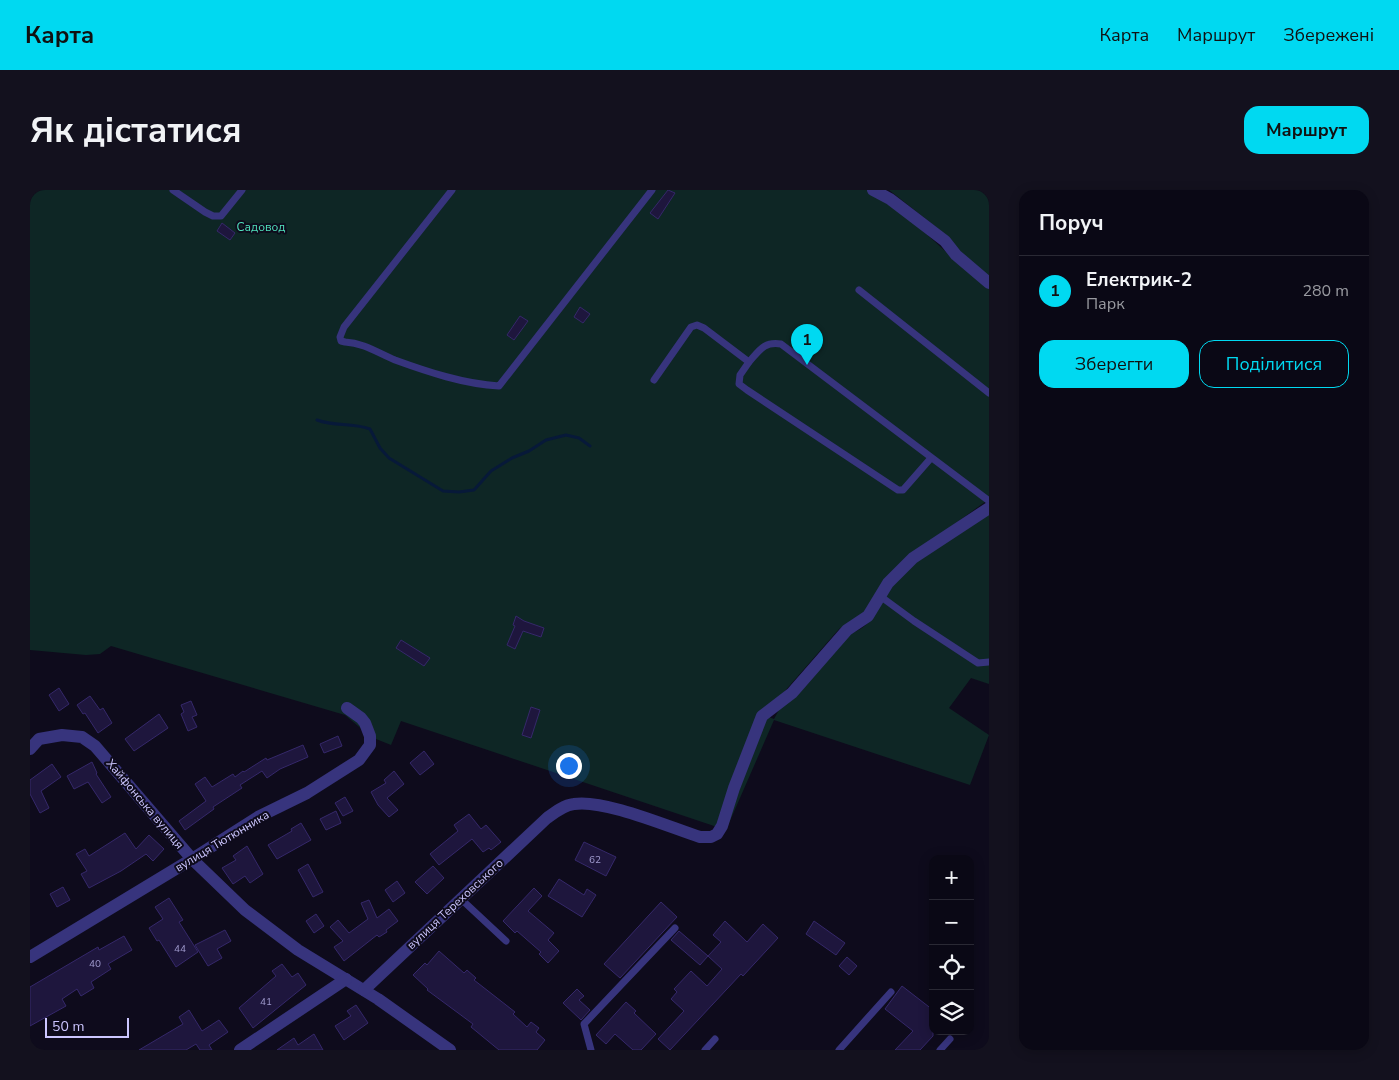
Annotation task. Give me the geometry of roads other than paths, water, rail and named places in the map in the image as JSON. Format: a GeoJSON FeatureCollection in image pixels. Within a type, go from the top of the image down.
{"type":"FeatureCollection","features":[{"type":"Feature","properties":{"kind":"street"},"geometry":{"type":"LineString","coordinates":[[873,190],[890,199],[945,241],[956,255],[989,283]]}},
{"type":"Feature","properties":{"kind":"street"},"geometry":{"type":"LineString","coordinates":[[880,596],[888,582],[913,558],[989,508]]}},
{"type":"Feature","properties":{"kind":"street","name":"вулиця Тереховського"},"geometry":{"type":"LineString","coordinates":[[364,990],[547,818],[559,809],[572,804],[595,804],[700,837],[711,837],[717,834],[722,826],[734,788],[762,716],[792,693],[847,630],[868,616],[880,596]]}},
{"type":"Feature","properties":{"kind":"street","name":"вулиця Тютюнника"},"geometry":{"type":"LineString","coordinates":[[30,957],[258,817],[307,793],[359,760],[370,745],[370,736],[361,718],[347,708]]}},
{"type":"Feature","properties":{"kind":"street","name":"Хайфонська вулиця"},"geometry":{"type":"LineString","coordinates":[[30,749],[34,738],[71,735],[82,737],[95,746],[192,859],[245,910],[277,935],[346,979]]}},
{"type":"Feature","properties":{"kind":"street"},"geometry":{"type":"LineString","coordinates":[[240,1050],[346,979],[450,1050]]}},
{"type":"Feature","properties":{"kind":"lane"},"geometry":{"type":"LineString","coordinates":[[173,190],[213,216],[221,216],[242,190]]}},
{"type":"Feature","properties":{"kind":"lane"},"geometry":{"type":"LineString","coordinates":[[452,190],[344,327],[340,337],[342,341],[372,348],[394,359],[435,372],[481,385],[499,386],[652,190]]}},
{"type":"Feature","properties":{"kind":"lane"},"geometry":{"type":"LineString","coordinates":[[859,290],[989,393]]}},
{"type":"Feature","properties":{"kind":"lane"},"geometry":{"type":"LineString","coordinates":[[654,380],[691,327],[697,325],[704,328],[749,362]]}},
{"type":"Feature","properties":{"kind":"lane"},"geometry":{"type":"LineString","coordinates":[[932,458],[904,490],[898,490],[739,384],[740,375],[763,346],[772,342],[781,344],[989,501]]}},
{"type":"Feature","properties":{"kind":"lane"},"geometry":{"type":"LineString","coordinates":[[880,596],[978,663],[989,662]]}},
{"type":"Feature","properties":{"kind":"lane"},"geometry":{"type":"LineString","coordinates":[[461,899],[506,941]]}},
{"type":"Feature","properties":{"kind":"lane"},"geometry":{"type":"LineString","coordinates":[[591,1050],[584,1024],[675,928]]}},
{"type":"Feature","properties":{"kind":"lane"},"geometry":{"type":"LineString","coordinates":[[839,1050],[891,992]]}},
{"type":"Feature","properties":{"kind":"lane"},"geometry":{"type":"LineString","coordinates":[[940,1050],[950,1039]]}},
{"type":"Feature","properties":{"kind":"lane"},"geometry":{"type":"LineString","coordinates":[[705,1050],[715,1040]]}},
{"type":"Feature","properties":{"kind":"waterway"},"geometry":{"type":"LineString","coordinates":[[317,420],[370,429],[380,448],[389,458],[443,491],[459,492],[474,490],[491,471],[546,440],[566,435],[579,438],[590,446]]}},
{"type":"Feature","properties":{"kind":"place","name":"Електрик-2"},"geometry":{"type":"Point","coordinates":[807,365]}},
{"type":"Feature","properties":{"kind":"park label","name":"Садовод"},"geometry":{"type":"Point","coordinates":[261,227]}}]}
